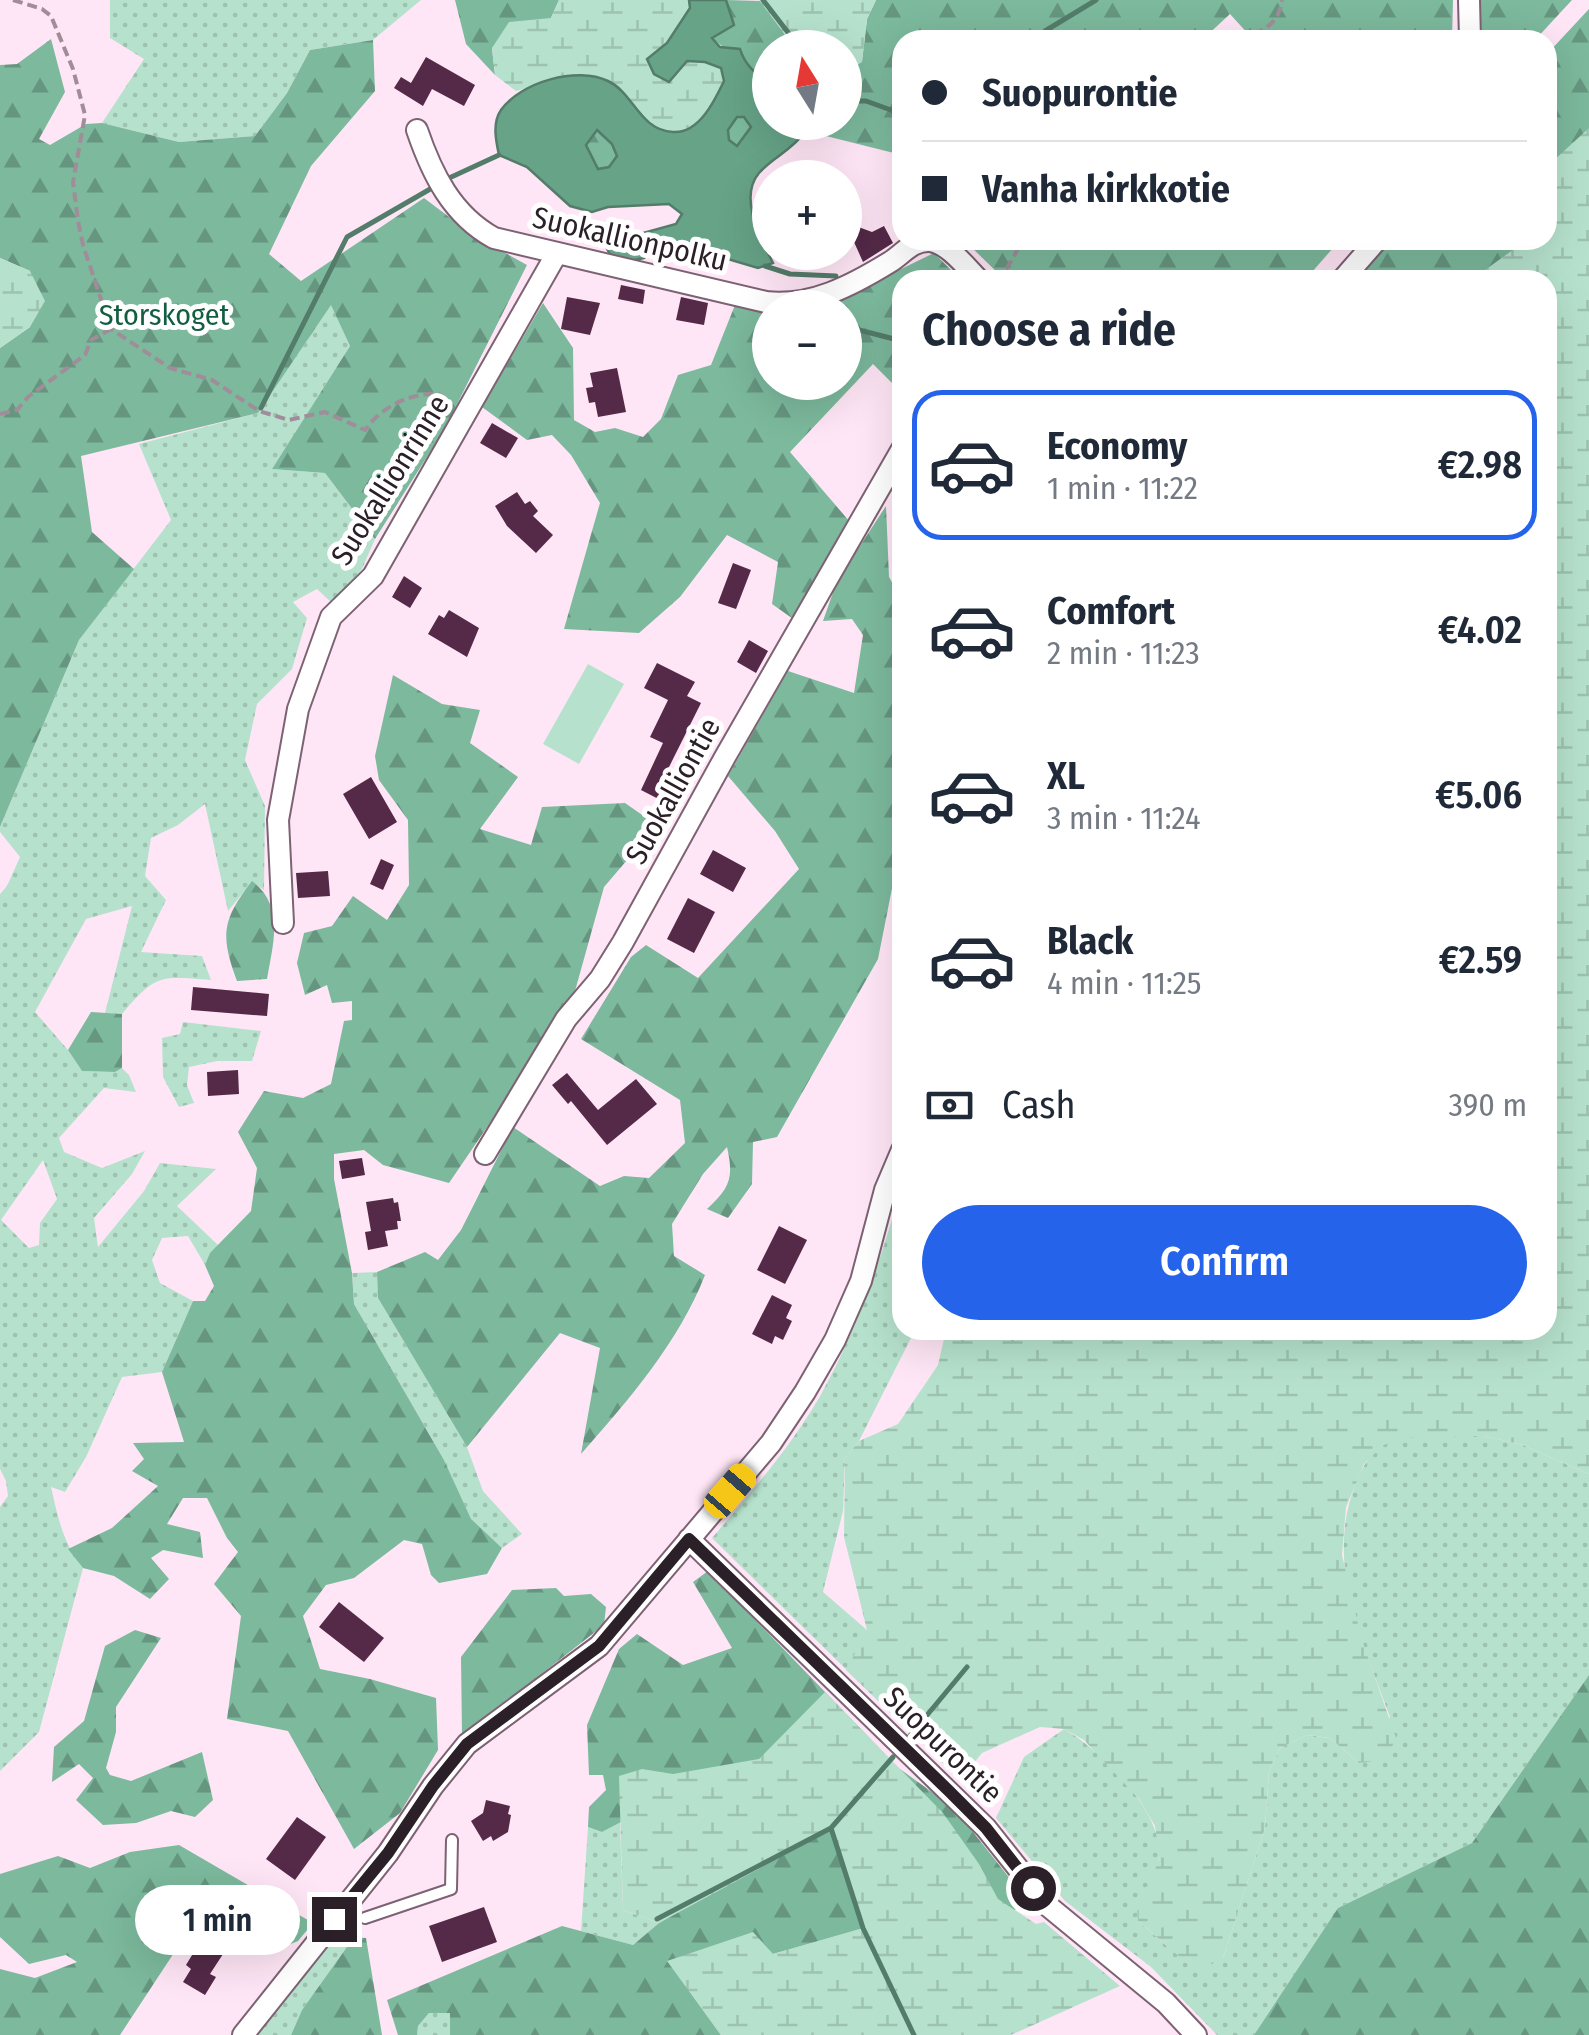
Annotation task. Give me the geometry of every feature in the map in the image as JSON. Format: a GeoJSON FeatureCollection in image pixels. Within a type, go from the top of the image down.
{"type":"FeatureCollection","features":[{"type":"Feature","properties":{"kind":"street"},"geometry":{"type":"LineString","coordinates":[[1469,0],[1470,30]]}},
{"type":"Feature","properties":{"kind":"street","name":"Suokallionpolku"},"geometry":{"type":"LineString","coordinates":[[417,130],[438,180],[472,226],[494,238],[792,305],[817,300],[892,261],[904,250]]}},
{"type":"Feature","properties":{"kind":"street","name":"Suokallionpolku"},"geometry":{"type":"LineString","coordinates":[[946,250],[968,270]]}},
{"type":"Feature","properties":{"kind":"street"},"geometry":{"type":"LineString","coordinates":[[1351,270],[1368,250]]}},
{"type":"Feature","properties":{"kind":"street","name":"Suokallionrinne"},"geometry":{"type":"LineString","coordinates":[[284,922],[278,820],[298,709],[321,637],[330,616],[373,576],[558,253]]}},
{"type":"Feature","properties":{"kind":"street","name":"Suokalliontie"},"geometry":{"type":"LineString","coordinates":[[486,1154],[566,1019],[600,979],[624,942],[892,466]]}},
{"type":"Feature","properties":{"kind":"street"},"geometry":{"type":"LineString","coordinates":[[243,2035],[388,1853],[467,1744],[599,1646],[771,1443],[834,1340],[861,1281],[892,1174]]}},
{"type":"Feature","properties":{"kind":"street","name":"Suopurontie"},"geometry":{"type":"LineString","coordinates":[[689,1539],[986,1828],[1048,1906],[1166,2004],[1196,2035]]}},
{"type":"Feature","properties":{"kind":"lane"},"geometry":{"type":"LineString","coordinates":[[365,1918],[451,1889],[452,1840]]}},
{"type":"Feature","properties":{"kind":"path"},"geometry":{"type":"LineString","coordinates":[[13,0],[42,9],[50,16],[72,68],[85,115],[74,166],[76,211],[111,329],[170,368],[212,380],[258,411],[289,420],[326,412],[364,430],[389,407],[428,394],[440,394],[468,411]]}},
{"type":"Feature","properties":{"kind":"path"},"geometry":{"type":"LineString","coordinates":[[1264,30],[1279,16],[1282,0]]}},
{"type":"Feature","properties":{"kind":"path"},"geometry":{"type":"LineString","coordinates":[[0,414],[16,410],[86,355],[91,340],[111,329]]}},
{"type":"Feature","properties":{"kind":"green space"},"geometry":{"type":"Polygon","coordinates":[[[110,0],[421,0],[373,40],[310,50],[287,93],[255,136],[179,142],[102,123],[144,59],[110,38],[110,0]]]}},
{"type":"Feature","properties":{"kind":"green space"},"geometry":{"type":"Polygon","coordinates":[[[455,0],[559,0],[551,18],[492,48],[495,75],[466,44],[455,0]]]}},
{"type":"Feature","properties":{"kind":"green space"},"geometry":{"type":"Polygon","coordinates":[[[559,0],[689,0],[690,7],[666,43],[647,59],[705,62],[721,68],[724,80],[704,114],[685,130],[661,131],[647,124],[626,100],[575,75],[516,91],[495,75],[492,48],[509,22],[551,18],[559,0]]]}},
{"type":"Feature","properties":{"kind":"green space"},"geometry":{"type":"Polygon","coordinates":[[[726,0],[761,1],[783,30],[752,30],[752,70],[712,38],[733,25],[726,0]]]}},
{"type":"Feature","properties":{"kind":"green space"},"geometry":{"type":"Polygon","coordinates":[[[759,0],[876,0],[867,19],[862,62],[862,30],[781,30],[759,0]]]}},
{"type":"Feature","properties":{"kind":"green space"},"geometry":{"type":"Polygon","coordinates":[[[876,0],[1453,0],[1452,30],[1245,30],[1230,14],[1213,30],[892,30],[892,152],[842,140],[862,140],[862,61],[867,19],[876,0]]]}},
{"type":"Feature","properties":{"kind":"green space"},"geometry":{"type":"Polygon","coordinates":[[[1476,0],[1572,0],[1544,30],[1476,30],[1476,0]]]}},
{"type":"Feature","properties":{"kind":"green space"},"geometry":{"type":"Polygon","coordinates":[[[1589,9],[1589,541],[1557,337],[1557,270],[1359,270],[1377,250],[1557,250],[1557,43],[1589,9]]]}},
{"type":"Feature","properties":{"kind":"green space","name":"Storskoget"},"geometry":{"type":"Polygon","coordinates":[[[51,39],[65,92],[39,139],[50,145],[86,124],[102,123],[179,142],[255,136],[287,93],[310,50],[373,40],[375,91],[311,166],[269,254],[301,281],[424,198],[473,235],[527,265],[444,430],[375,539],[325,473],[272,469],[350,346],[331,305],[258,413],[81,456],[92,532],[134,569],[79,640],[0,827],[0,348],[30,327],[30,271],[0,258],[0,65],[17,64],[51,39]]]}},
{"type":"Feature","properties":{"kind":"green space"},"geometry":{"type":"Polygon","coordinates":[[[737,117],[744,117],[751,127],[737,146],[729,140],[728,130],[737,117]]]}},
{"type":"Feature","properties":{"kind":"green space"},"geometry":{"type":"Polygon","coordinates":[[[1589,128],[1589,1474],[1523,1445],[1484,1436],[1406,1438],[1383,1445],[1364,1464],[1346,1507],[1342,1555],[1361,1637],[1396,1738],[1382,1757],[1359,1763],[1330,1738],[1307,1735],[1280,1748],[1269,1771],[1265,1828],[1223,1958],[1205,1968],[1189,1965],[1138,1921],[1137,1906],[1160,1859],[1155,1826],[1139,1799],[1084,1740],[1064,1729],[1040,1727],[982,1753],[960,1780],[846,1670],[867,1630],[844,1537],[845,1458],[859,1441],[898,1424],[938,1365],[944,1340],[1557,1340],[1557,270],[1485,270],[1513,250],[1557,250],[1557,157],[1589,128]]]}},
{"type":"Feature","properties":{"kind":"green space"},"geometry":{"type":"Polygon","coordinates":[[[597,130],[612,144],[617,157],[609,167],[598,169],[586,145],[597,130]]]}},
{"type":"Feature","properties":{"kind":"green space"},"geometry":{"type":"Polygon","coordinates":[[[974,250],[1331,250],[1314,270],[995,270],[974,250]]]}},
{"type":"Feature","properties":{"kind":"green space"},"geometry":{"type":"Polygon","coordinates":[[[934,253],[951,270],[899,270],[934,253]]]}},
{"type":"Feature","properties":{"kind":"green space"},"geometry":{"type":"Polygon","coordinates":[[[0,258],[30,271],[45,301],[30,327],[0,348],[0,258]]]}},
{"type":"Feature","properties":{"kind":"green space"},"geometry":{"type":"Polygon","coordinates":[[[892,273],[892,383],[873,364],[862,376],[862,290],[858,290],[892,273]]]}},
{"type":"Feature","properties":{"kind":"green space"},"geometry":{"type":"Polygon","coordinates":[[[543,303],[573,348],[574,420],[595,432],[615,428],[643,437],[661,419],[678,375],[711,365],[735,305],[752,309],[752,400],[839,400],[790,452],[850,522],[796,621],[772,604],[778,562],[727,535],[680,597],[639,633],[564,629],[600,503],[571,455],[552,435],[527,440],[482,407],[543,303]]]}},
{"type":"Feature","properties":{"kind":"green space"},"geometry":{"type":"Polygon","coordinates":[[[331,304],[350,346],[272,469],[325,473],[375,539],[362,569],[332,603],[317,589],[293,602],[307,618],[292,669],[257,704],[245,760],[265,806],[264,890],[252,882],[228,911],[205,804],[178,825],[151,838],[145,876],[166,900],[141,952],[202,956],[211,980],[160,980],[143,991],[122,1014],[105,1013],[132,906],[86,919],[35,1012],[82,1071],[115,1072],[122,1068],[136,1092],[104,1088],[59,1138],[64,1152],[102,1168],[145,1151],[132,1174],[94,1218],[98,1247],[144,1191],[160,1163],[216,1169],[177,1206],[218,1245],[205,1265],[188,1236],[162,1238],[152,1260],[160,1283],[193,1301],[162,1372],[122,1377],[86,1457],[65,1492],[51,1487],[66,1540],[83,1568],[39,1732],[0,1771],[0,1507],[8,1496],[0,1469],[0,894],[20,857],[0,827],[79,640],[171,520],[139,444],[258,413],[331,304]],[[43,1160],[1,1220],[29,1248],[39,1245],[40,1223],[57,1199],[43,1160]]]}},
{"type":"Feature","properties":{"kind":"green space"},"geometry":{"type":"Polygon","coordinates":[[[886,506],[892,582],[892,888],[878,959],[777,1137],[753,1142],[752,1184],[728,1218],[707,1209],[728,1182],[727,1147],[703,1174],[672,1224],[674,1256],[705,1275],[667,1347],[617,1413],[581,1454],[600,1348],[560,1333],[467,1447],[378,1298],[377,1272],[425,1252],[438,1260],[461,1230],[513,1127],[600,1186],[624,1176],[649,1178],[685,1143],[680,1100],[581,1039],[631,957],[646,945],[698,978],[799,869],[775,831],[728,776],[788,671],[854,693],[863,635],[852,619],[823,621],[837,581],[886,506]]]}},
{"type":"Feature","properties":{"kind":"green space"},"geometry":{"type":"Polygon","coordinates":[[[588,664],[624,684],[579,764],[543,744],[588,664]]]}},
{"type":"Feature","properties":{"kind":"green space"},"geometry":{"type":"Polygon","coordinates":[[[393,675],[442,704],[480,710],[470,743],[518,777],[480,829],[531,845],[542,807],[625,803],[661,828],[640,845],[604,887],[575,991],[449,1183],[383,1165],[364,1150],[334,1154],[334,1179],[354,1304],[444,1460],[471,1519],[502,1548],[487,1574],[439,1583],[431,1575],[422,1544],[404,1540],[354,1578],[326,1585],[303,1616],[320,1669],[436,1698],[438,1750],[400,1813],[354,1849],[288,1731],[227,1719],[241,1616],[214,1584],[238,1552],[207,1498],[183,1498],[167,1524],[200,1532],[203,1558],[163,1550],[151,1558],[169,1579],[150,1599],[114,1576],[83,1568],[68,1549],[112,1528],[158,1486],[132,1471],[144,1459],[133,1443],[184,1442],[162,1372],[193,1301],[205,1301],[214,1286],[205,1265],[210,1253],[251,1211],[257,1168],[238,1132],[264,1091],[303,1098],[331,1084],[344,1021],[352,1020],[352,1001],[332,1003],[327,985],[305,995],[297,963],[304,933],[332,926],[353,896],[387,920],[409,885],[408,820],[379,780],[375,756],[393,675]]]}},
{"type":"Feature","properties":{"kind":"green space"},"geometry":{"type":"Polygon","coordinates":[[[252,881],[269,902],[273,914],[272,952],[267,979],[237,981],[228,951],[227,928],[252,881]]]}},
{"type":"Feature","properties":{"kind":"green space"},"geometry":{"type":"Polygon","coordinates":[[[91,1012],[122,1014],[122,1068],[115,1072],[82,1071],[68,1050],[91,1012]]]}},
{"type":"Feature","properties":{"kind":"green space"},"geometry":{"type":"Polygon","coordinates":[[[183,1022],[261,1031],[252,1061],[217,1061],[189,1067],[187,1085],[194,1103],[179,1107],[163,1077],[162,1038],[180,1034],[183,1022]]]}},
{"type":"Feature","properties":{"kind":"green space"},"geometry":{"type":"Polygon","coordinates":[[[892,1217],[892,1340],[910,1340],[859,1441],[845,1458],[843,1511],[823,1592],[867,1630],[862,1685],[712,1538],[782,1453],[819,1398],[845,1347],[892,1217]]]}},
{"type":"Feature","properties":{"kind":"green space"},"geometry":{"type":"Polygon","coordinates":[[[377,1272],[378,1298],[467,1447],[483,1491],[522,1534],[502,1548],[471,1520],[444,1460],[354,1304],[352,1273],[377,1272]]]}},
{"type":"Feature","properties":{"kind":"green space"},"geometry":{"type":"Polygon","coordinates":[[[1433,1435],[1484,1436],[1523,1445],[1589,1474],[1589,1675],[1472,1843],[1338,1908],[1254,2035],[1217,2035],[1151,1967],[1065,1901],[996,1818],[1024,1757],[1064,1729],[1095,1751],[1126,1783],[1140,1801],[1158,1838],[1159,1864],[1140,1902],[1138,1921],[1168,1947],[1223,1958],[1265,1828],[1269,1771],[1280,1748],[1307,1735],[1330,1738],[1359,1763],[1390,1717],[1358,1629],[1345,1570],[1348,1511],[1359,1475],[1376,1451],[1395,1440],[1433,1435]]]}},
{"type":"Feature","properties":{"kind":"green space"},"geometry":{"type":"Polygon","coordinates":[[[708,1571],[885,1754],[636,1814],[602,1832],[588,1827],[589,1807],[606,1790],[603,1775],[589,1775],[587,1725],[619,1649],[637,1634],[683,1665],[732,1648],[693,1582],[708,1571]]]}},
{"type":"Feature","properties":{"kind":"green space"},"geometry":{"type":"Polygon","coordinates":[[[556,1588],[564,1596],[591,1594],[606,1607],[604,1625],[462,1736],[461,1657],[512,1590],[556,1588]]]}},
{"type":"Feature","properties":{"kind":"green space"},"geometry":{"type":"Polygon","coordinates":[[[135,1630],[161,1638],[116,1707],[116,1732],[106,1768],[110,1775],[131,1781],[202,1752],[213,1800],[195,1817],[171,1811],[136,1823],[103,1825],[76,1800],[93,1778],[79,1764],[52,1782],[54,1747],[84,1721],[105,1646],[135,1630]]]}},
{"type":"Feature","properties":{"kind":"green space"},"geometry":{"type":"Polygon","coordinates":[[[1589,1675],[1589,2035],[1254,2035],[1338,1908],[1472,1843],[1589,1675]]]}},
{"type":"Feature","properties":{"kind":"green space"},"geometry":{"type":"Polygon","coordinates":[[[825,1692],[943,1813],[998,1899],[1036,1924],[1044,1922],[1120,1986],[1011,2035],[721,2035],[667,1961],[753,1932],[773,1954],[863,1928],[832,1829],[659,1923],[623,1910],[619,1776],[642,1769],[673,1774],[759,1759],[825,1692]]]}},
{"type":"Feature","properties":{"kind":"green space"},"geometry":{"type":"Polygon","coordinates":[[[900,1769],[954,1808],[1027,1900],[1015,1910],[855,1931],[773,1954],[668,1961],[721,2035],[450,2035],[450,2013],[429,2013],[418,2026],[417,2035],[398,2035],[387,2000],[562,1926],[633,1945],[659,1923],[900,1769]]]}},
{"type":"Feature","properties":{"kind":"green space"},"geometry":{"type":"Polygon","coordinates":[[[620,1822],[623,1910],[659,1923],[633,1945],[581,1931],[588,1827],[602,1832],[620,1822]]]}},
{"type":"Feature","properties":{"kind":"green space"},"geometry":{"type":"Polygon","coordinates":[[[179,1845],[313,1923],[298,1941],[268,1953],[239,1920],[226,1938],[214,1932],[189,1930],[120,2035],[0,2035],[0,1969],[35,1978],[77,1962],[66,1955],[29,1964],[0,1937],[0,1874],[58,1856],[90,1868],[130,1852],[179,1845]]]}},
{"type":"Feature","properties":{"kind":"green space"},"geometry":{"type":"Polygon","coordinates":[[[354,1937],[302,2010],[291,2035],[251,2035],[322,1942],[354,1937]]]}},
{"type":"Feature","properties":{"kind":"green space"},"geometry":{"type":"Polygon","coordinates":[[[354,1937],[366,1938],[382,2035],[291,2035],[302,2010],[354,1937]]]}},
{"type":"Feature","properties":{"kind":"green space"},"geometry":{"type":"Polygon","coordinates":[[[429,2013],[450,2013],[450,2035],[417,2035],[418,2026],[429,2013]]]}},
{"type":"Feature","properties":{"kind":"shaded area"},"geometry":{"type":"Polygon","coordinates":[[[689,0],[726,0],[734,25],[712,38],[720,47],[740,49],[752,69],[752,140],[798,140],[773,160],[752,160],[752,266],[662,243],[644,258],[615,264],[604,243],[621,226],[636,235],[676,224],[682,214],[669,204],[608,207],[592,212],[570,206],[527,167],[499,155],[496,126],[501,110],[535,85],[566,76],[608,81],[644,118],[662,130],[691,128],[705,114],[724,81],[721,68],[687,61],[669,82],[654,74],[647,59],[667,43],[690,8],[689,0]],[[737,117],[728,130],[729,140],[737,146],[751,127],[744,117],[737,117]],[[597,130],[586,145],[598,169],[609,167],[617,156],[612,144],[597,130]]]}},
{"type":"Feature","properties":{"kind":"building"},"geometry":{"type":"Polygon","coordinates":[[[426,57],[475,85],[464,106],[432,89],[423,106],[394,88],[401,77],[411,83],[426,57]]]}},
{"type":"Feature","properties":{"kind":"building"},"geometry":{"type":"Polygon","coordinates":[[[884,226],[892,244],[863,262],[862,228],[872,232],[884,226]]]}},
{"type":"Feature","properties":{"kind":"building"},"geometry":{"type":"Polygon","coordinates":[[[621,285],[645,290],[643,304],[618,299],[621,285]]]}},
{"type":"Feature","properties":{"kind":"building"},"geometry":{"type":"Polygon","coordinates":[[[567,297],[600,303],[590,335],[561,329],[567,297]]]}},
{"type":"Feature","properties":{"kind":"building"},"geometry":{"type":"Polygon","coordinates":[[[681,297],[708,303],[704,325],[676,320],[681,297]]]}},
{"type":"Feature","properties":{"kind":"building"},"geometry":{"type":"Polygon","coordinates":[[[617,368],[626,412],[598,417],[586,388],[593,387],[590,373],[617,368]]]}},
{"type":"Feature","properties":{"kind":"building"},"geometry":{"type":"Polygon","coordinates":[[[492,423],[518,438],[506,458],[480,443],[492,423]]]}},
{"type":"Feature","properties":{"kind":"building"},"geometry":{"type":"Polygon","coordinates":[[[517,492],[525,504],[530,501],[538,511],[533,516],[553,535],[536,553],[507,526],[495,506],[517,492]]]}},
{"type":"Feature","properties":{"kind":"building"},"geometry":{"type":"Polygon","coordinates":[[[733,563],[751,570],[736,609],[718,603],[733,563]]]}},
{"type":"Feature","properties":{"kind":"building"},"geometry":{"type":"Polygon","coordinates":[[[404,576],[422,588],[410,608],[392,597],[404,576]]]}},
{"type":"Feature","properties":{"kind":"building"},"geometry":{"type":"Polygon","coordinates":[[[449,610],[479,628],[467,657],[428,634],[439,615],[444,618],[449,610]]]}},
{"type":"Feature","properties":{"kind":"building"},"geometry":{"type":"Polygon","coordinates":[[[749,640],[768,651],[756,673],[737,662],[749,640]]]}},
{"type":"Feature","properties":{"kind":"building"},"geometry":{"type":"Polygon","coordinates":[[[657,663],[695,682],[687,696],[701,703],[666,773],[686,782],[674,807],[641,790],[663,743],[650,737],[668,700],[644,688],[657,663]]]}},
{"type":"Feature","properties":{"kind":"building"},"geometry":{"type":"Polygon","coordinates":[[[371,777],[397,822],[369,839],[343,794],[371,777]]]}},
{"type":"Feature","properties":{"kind":"building"},"geometry":{"type":"Polygon","coordinates":[[[713,850],[746,868],[733,892],[700,874],[713,850]]]}},
{"type":"Feature","properties":{"kind":"building"},"geometry":{"type":"Polygon","coordinates":[[[381,859],[394,865],[383,890],[370,884],[381,859]]]}},
{"type":"Feature","properties":{"kind":"building"},"geometry":{"type":"Polygon","coordinates":[[[328,871],[330,896],[298,898],[296,873],[328,871]]]}},
{"type":"Feature","properties":{"kind":"building"},"geometry":{"type":"Polygon","coordinates":[[[688,898],[715,912],[694,953],[667,939],[688,898]]]}},
{"type":"Feature","properties":{"kind":"building"},"geometry":{"type":"Polygon","coordinates":[[[193,987],[269,994],[267,1016],[191,1010],[193,987]]]}},
{"type":"Feature","properties":{"kind":"building"},"geometry":{"type":"Polygon","coordinates":[[[238,1070],[239,1094],[208,1096],[207,1072],[238,1070]]]}},
{"type":"Feature","properties":{"kind":"building"},"geometry":{"type":"Polygon","coordinates":[[[567,1073],[598,1110],[636,1079],[657,1104],[607,1145],[571,1101],[568,1104],[552,1085],[567,1073]]]}},
{"type":"Feature","properties":{"kind":"building"},"geometry":{"type":"Polygon","coordinates":[[[362,1158],[365,1175],[342,1179],[339,1161],[362,1158]]]}},
{"type":"Feature","properties":{"kind":"building"},"geometry":{"type":"Polygon","coordinates":[[[393,1198],[394,1203],[398,1202],[398,1229],[385,1231],[388,1246],[368,1250],[365,1232],[371,1231],[366,1202],[393,1198]]]}},
{"type":"Feature","properties":{"kind":"building"},"geometry":{"type":"Polygon","coordinates":[[[779,1226],[807,1240],[785,1284],[757,1270],[779,1226]]]}},
{"type":"Feature","properties":{"kind":"building"},"geometry":{"type":"Polygon","coordinates":[[[772,1295],[792,1305],[786,1318],[792,1321],[783,1340],[775,1336],[772,1344],[752,1334],[772,1295]]]}},
{"type":"Feature","properties":{"kind":"building"},"geometry":{"type":"Polygon","coordinates":[[[339,1602],[384,1638],[364,1662],[319,1627],[339,1602]]]}},
{"type":"Feature","properties":{"kind":"building"},"geometry":{"type":"Polygon","coordinates":[[[486,1800],[510,1806],[508,1832],[493,1841],[491,1836],[483,1841],[471,1821],[483,1813],[486,1800]]]}},
{"type":"Feature","properties":{"kind":"building"},"geometry":{"type":"Polygon","coordinates":[[[297,1817],[326,1837],[295,1880],[266,1859],[297,1817]]]}},
{"type":"Feature","properties":{"kind":"building"},"geometry":{"type":"Polygon","coordinates":[[[484,1907],[497,1942],[442,1962],[429,1926],[484,1907]]]}},
{"type":"Feature","properties":{"kind":"building"},"geometry":{"type":"Polygon","coordinates":[[[203,1937],[225,1951],[210,1974],[216,1977],[205,1995],[183,1982],[191,1969],[186,1965],[203,1937]]]}},
{"type":"Feature","properties":{"kind":"waterway"},"geometry":{"type":"LineString","coordinates":[[763,0],[786,30]]}},
{"type":"Feature","properties":{"kind":"waterway"},"geometry":{"type":"LineString","coordinates":[[1047,30],[1096,0]]}},
{"type":"Feature","properties":{"kind":"waterway"},"geometry":{"type":"LineString","coordinates":[[862,101],[892,110]]}},
{"type":"Feature","properties":{"kind":"waterway"},"geometry":{"type":"LineString","coordinates":[[447,179],[499,155]]}},
{"type":"Feature","properties":{"kind":"waterway"},"geometry":{"type":"LineString","coordinates":[[261,408],[347,237],[432,188]]}},
{"type":"Feature","properties":{"kind":"waterway"},"geometry":{"type":"LineString","coordinates":[[778,270],[836,276]]}},
{"type":"Feature","properties":{"kind":"waterway"},"geometry":{"type":"LineString","coordinates":[[862,331],[892,338]]}},
{"type":"Feature","properties":{"kind":"waterway"},"geometry":{"type":"LineString","coordinates":[[908,1738],[967,1667]]}},
{"type":"Feature","properties":{"kind":"waterway"},"geometry":{"type":"LineString","coordinates":[[893,1757],[831,1828],[863,1928],[914,2035]]}},
{"type":"Feature","properties":{"kind":"waterway"},"geometry":{"type":"LineString","coordinates":[[657,1919],[831,1828]]}},
{"type":"Feature","properties":{"kind":"route"},"geometry":{"type":"LineString","coordinates":[[334,1919],[388,1853],[467,1744],[599,1646],[689,1539],[986,1828],[1033,1888]]}}]}
